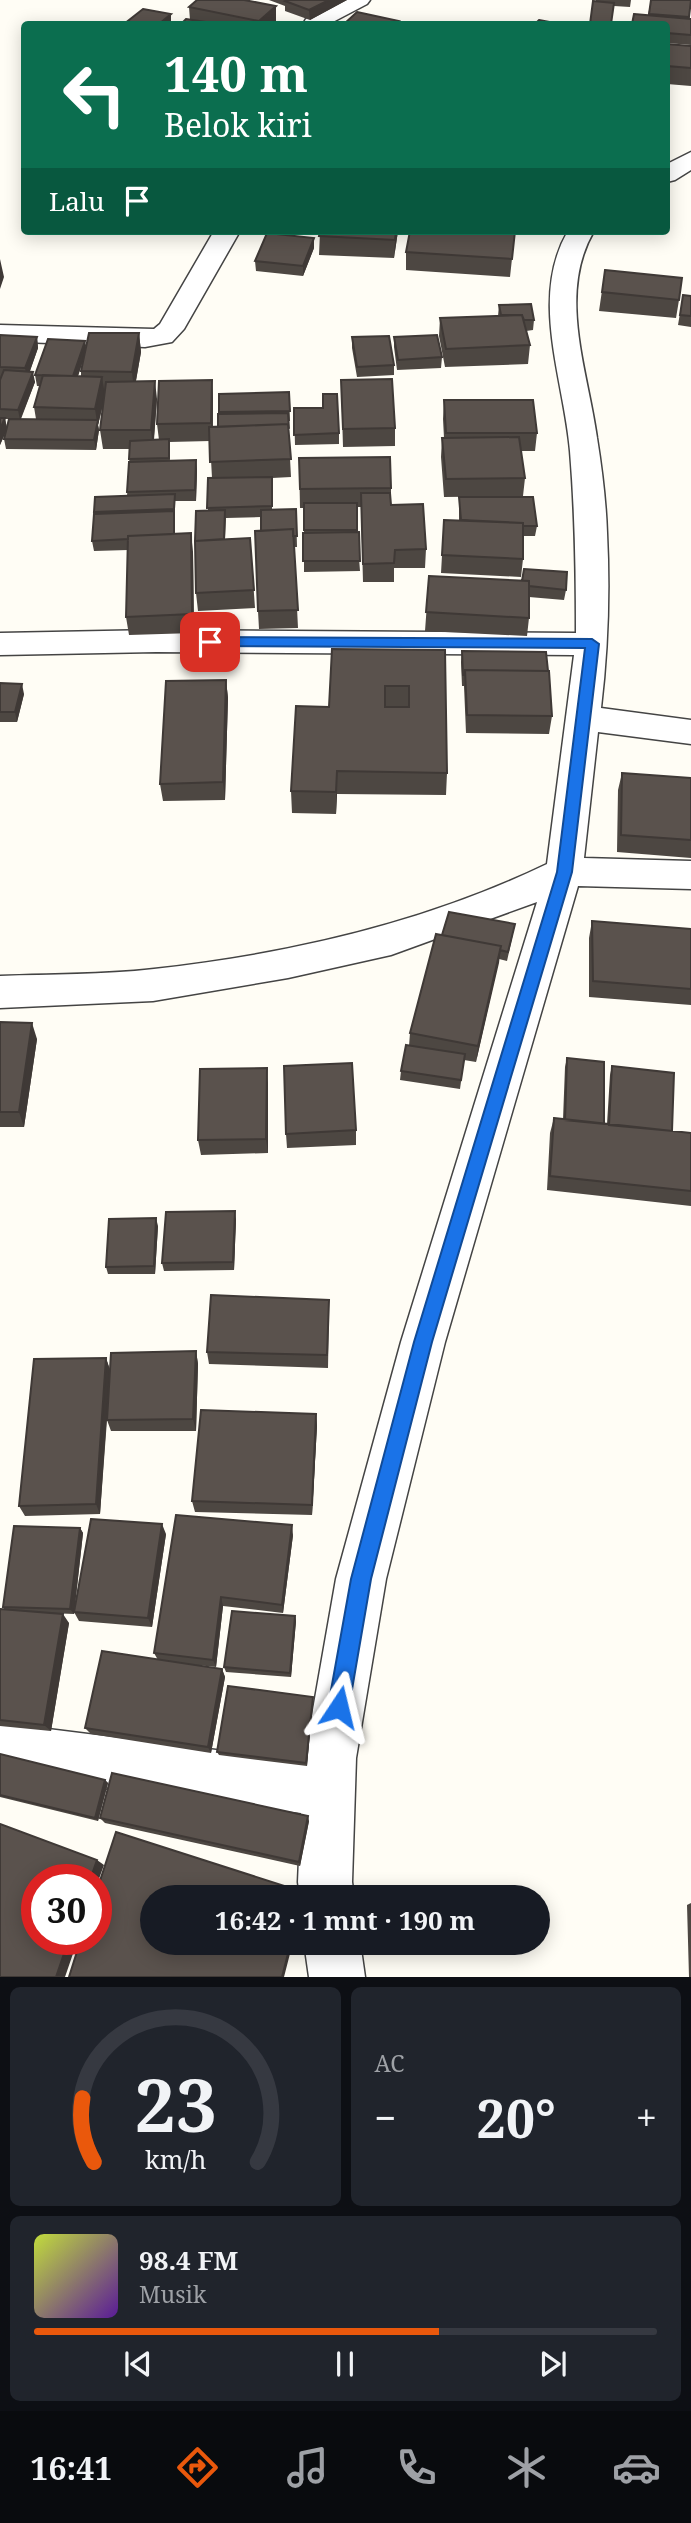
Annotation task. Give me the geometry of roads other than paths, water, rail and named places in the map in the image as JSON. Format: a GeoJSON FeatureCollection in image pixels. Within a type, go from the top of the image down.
{"type":"FeatureCollection","features":[{"type":"Feature","properties":{"kind":"street"},"geometry":{"type":"LineString","coordinates":[[320,21],[360,0]]}},
{"type":"Feature","properties":{"kind":"street"},"geometry":{"type":"LineString","coordinates":[[670,173],[691,159]]}},
{"type":"Feature","properties":{"kind":"street"},"geometry":{"type":"LineString","coordinates":[[0,333],[138,339],[162,336],[171,329],[225,235]]}},
{"type":"Feature","properties":{"kind":"street"},"geometry":{"type":"LineString","coordinates":[[325,1885],[330,1758],[361,1579],[423,1342],[564,872],[592,644],[592,532],[583,438],[565,340],[564,275],[571,248],[579,235]]}},
{"type":"Feature","properties":{"kind":"street"},"geometry":{"type":"LineString","coordinates":[[0,644],[156,641],[592,644]]}},
{"type":"Feature","properties":{"kind":"street"},"geometry":{"type":"LineString","coordinates":[[582,718],[691,732]]}},
{"type":"Feature","properties":{"kind":"street"},"geometry":{"type":"LineString","coordinates":[[0,992],[153,985],[288,963],[391,940],[513,897],[564,872],[691,875]]}},
{"type":"Feature","properties":{"kind":"street"},"geometry":{"type":"LineString","coordinates":[[0,1749],[328,1790]]}},
{"type":"Feature","properties":{"kind":"street"},"geometry":{"type":"LineString","coordinates":[[334,1955],[337,1977]]}}]}
